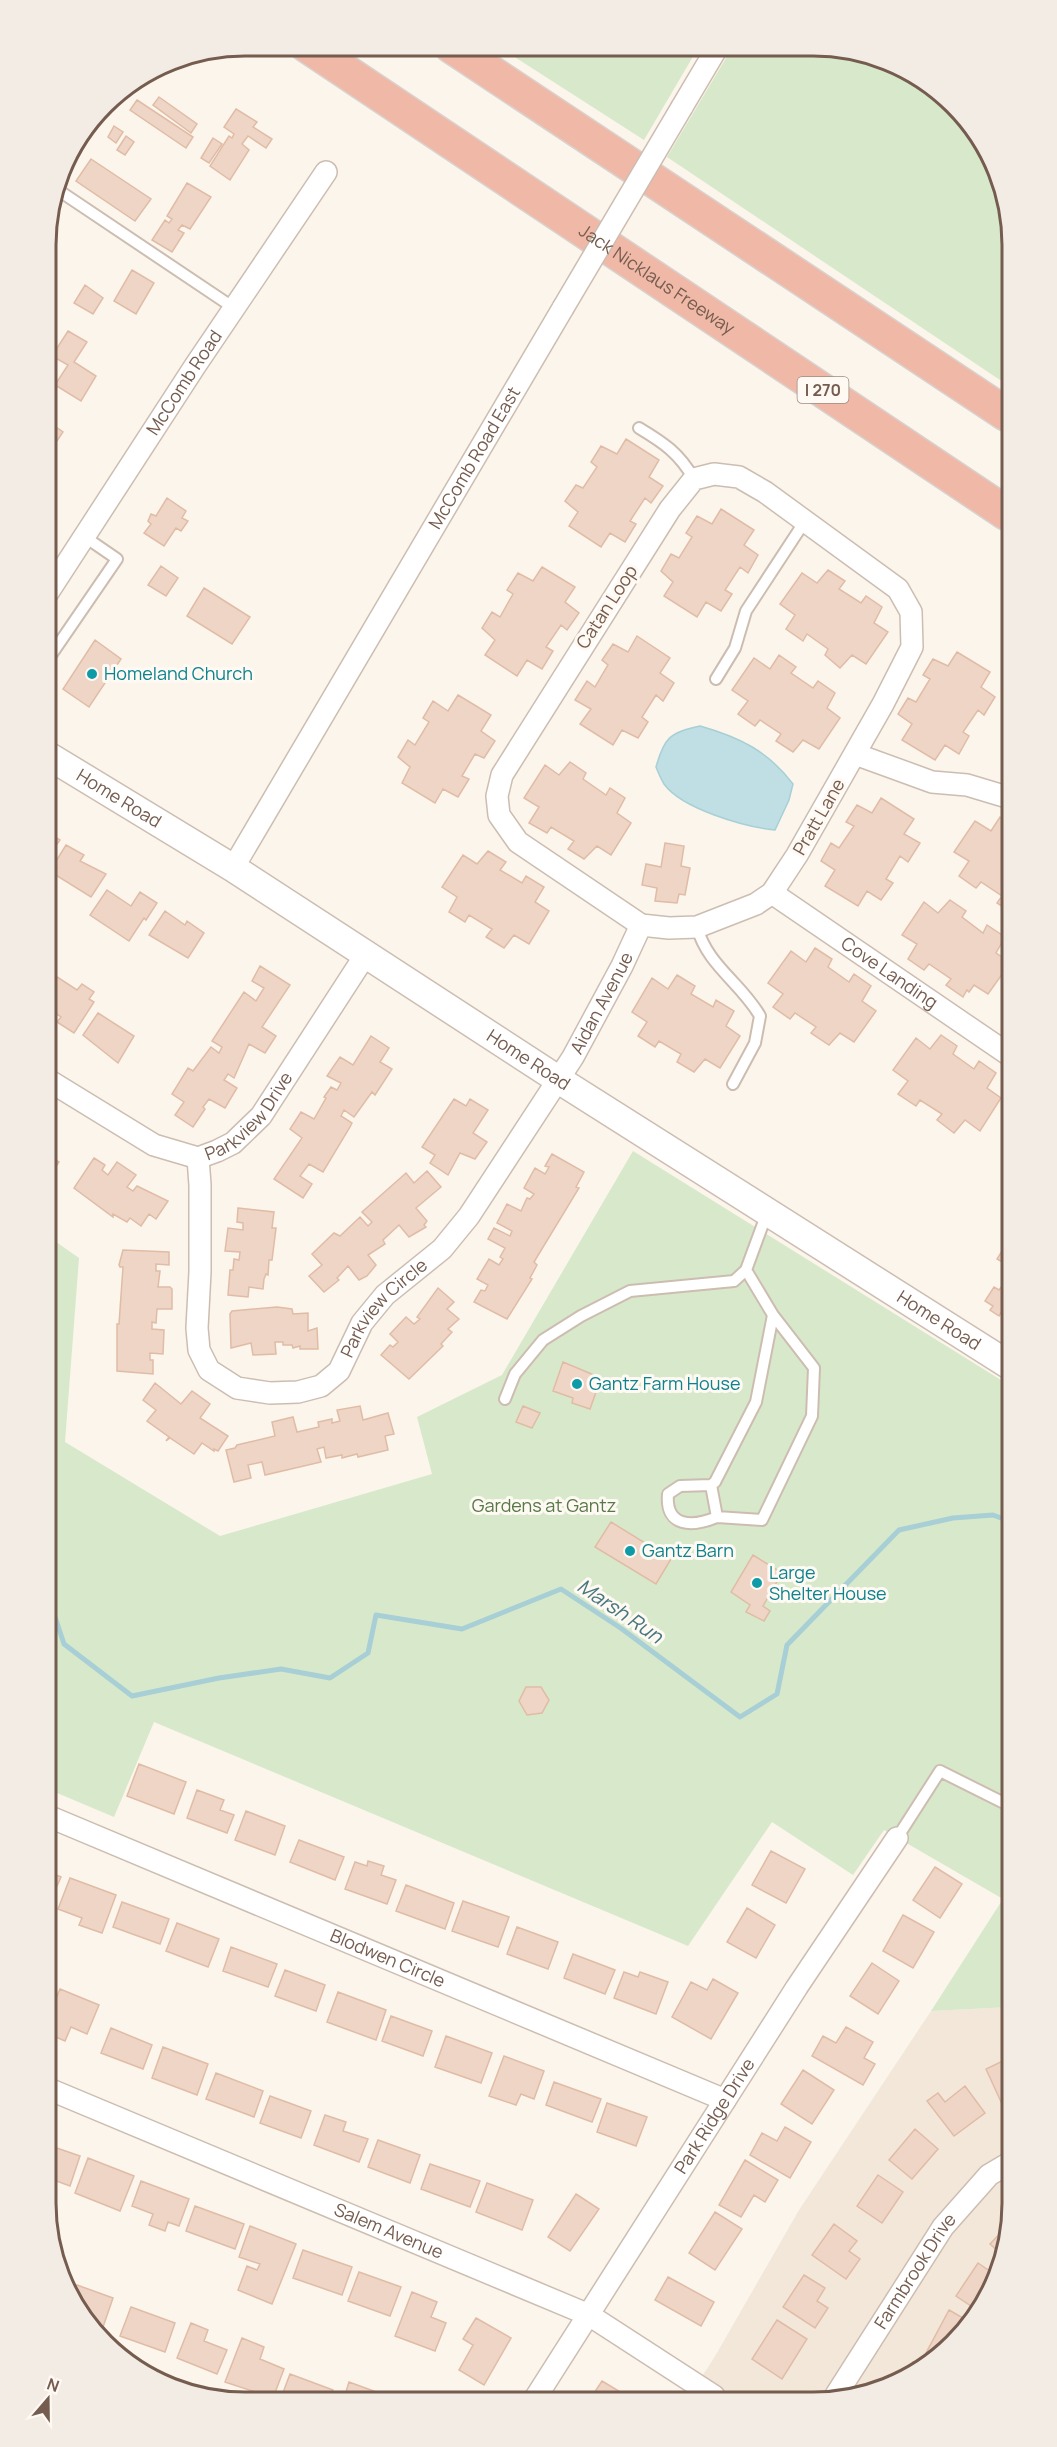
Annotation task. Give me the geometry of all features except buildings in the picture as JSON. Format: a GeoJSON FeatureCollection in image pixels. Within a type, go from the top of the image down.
{"type":"FeatureCollection","features":[{"type":"Feature","properties":{"kind":"highway","name":"Jack Nicklaus Freeway"},"geometry":{"type":"LineString","coordinates":[[322,56],[1002,510]]}},
{"type":"Feature","properties":{"kind":"highway"},"geometry":{"type":"LineString","coordinates":[[466,56],[1002,411]]}},
{"type":"Feature","properties":{"kind":"street","name":"McComb Road East"},"geometry":{"type":"LineString","coordinates":[[233,868],[712,56]]}},
{"type":"Feature","properties":{"kind":"street","name":"McComb Road"},"geometry":{"type":"LineString","coordinates":[[56,580],[326,172]]}},
{"type":"Feature","properties":{"kind":"street"},"geometry":{"type":"LineString","coordinates":[[694,479],[714,474],[739,477],[765,492],[805,521]]}},
{"type":"Feature","properties":{"kind":"street","name":"Catan Loop"},"geometry":{"type":"LineString","coordinates":[[640,926],[518,842],[499,815],[497,796],[502,775],[563,675],[670,509],[694,479]]}},
{"type":"Feature","properties":{"kind":"street","name":"Pratt Lane"},"geometry":{"type":"LineString","coordinates":[[640,926],[697,927],[747,908],[772,893],[797,855],[855,754],[912,647],[911,612],[898,589],[805,521]]}},
{"type":"Feature","properties":{"kind":"street"},"geometry":{"type":"LineString","coordinates":[[855,754],[932,782],[967,785],[1002,795]]}},
{"type":"Feature","properties":{"kind":"street","name":"Home Road"},"geometry":{"type":"LineString","coordinates":[[56,760],[233,868],[559,1080],[1001,1360]]}},
{"type":"Feature","properties":{"kind":"street","name":"Cove Landing"},"geometry":{"type":"LineString","coordinates":[[772,893],[1002,1050]]}},
{"type":"Feature","properties":{"kind":"street","name":"Aidan Avenue"},"geometry":{"type":"LineString","coordinates":[[559,1080],[622,966],[640,926]]}},
{"type":"Feature","properties":{"kind":"street","name":"Parkview Drive"},"geometry":{"type":"LineString","coordinates":[[56,1085],[154,1145],[198,1158],[233,1143],[261,1116],[366,954]]}},
{"type":"Feature","properties":{"kind":"street","name":"Parkview Circle"},"geometry":{"type":"LineString","coordinates":[[198,1158],[200,1272],[197,1328],[199,1350],[209,1370],[237,1388],[270,1393],[298,1392],[321,1386],[339,1371],[362,1323],[385,1295],[442,1249],[469,1216],[559,1080]]}},
{"type":"Feature","properties":{"kind":"street","name":"Blodwen Circle"},"geometry":{"type":"LineString","coordinates":[[56,1820],[725,2100]]}},
{"type":"Feature","properties":{"kind":"street","name":"Park Ridge Drive"},"geometry":{"type":"LineString","coordinates":[[540,2391],[725,2100],[897,1838]]}},
{"type":"Feature","properties":{"kind":"street","name":"Salem Avenue"},"geometry":{"type":"LineString","coordinates":[[56,2092],[589,2315],[706,2391]]}},
{"type":"Feature","properties":{"kind":"street","name":"Farmbrook Drive"},"geometry":{"type":"LineString","coordinates":[[840,2389],[943,2227],[989,2175],[1001,2168]]}},
{"type":"Feature","properties":{"kind":"lane"},"geometry":{"type":"LineString","coordinates":[[63,193],[234,308]]}},
{"type":"Feature","properties":{"kind":"lane"},"geometry":{"type":"LineString","coordinates":[[639,428],[667,445],[684,461],[694,479]]}},
{"type":"Feature","properties":{"kind":"lane"},"geometry":{"type":"LineString","coordinates":[[716,679],[735,648],[746,610],[805,521]]}},
{"type":"Feature","properties":{"kind":"lane"},"geometry":{"type":"LineString","coordinates":[[56,648],[117,559],[85,537]]}},
{"type":"Feature","properties":{"kind":"lane"},"geometry":{"type":"LineString","coordinates":[[697,927],[702,943],[713,960],[760,1016],[755,1043],[733,1084]]}},
{"type":"Feature","properties":{"kind":"lane"},"geometry":{"type":"LineString","coordinates":[[505,1399],[515,1374],[543,1341],[581,1316],[630,1291],[734,1281],[746,1270],[767,1213]]}},
{"type":"Feature","properties":{"kind":"lane"},"geometry":{"type":"LineString","coordinates":[[746,1270],[773,1315],[814,1368],[812,1416],[762,1520],[717,1517],[695,1524],[682,1523],[672,1515],[667,1506],[668,1494],[680,1486],[711,1485],[715,1482],[756,1402],[773,1315]]}},
{"type":"Feature","properties":{"kind":"lane"},"geometry":{"type":"LineString","coordinates":[[711,1485],[717,1517]]}},
{"type":"Feature","properties":{"kind":"lane"},"geometry":{"type":"LineString","coordinates":[[897,1838],[940,1771],[1001,1802]]}},
{"type":"Feature","properties":{"kind":"shaded area"},"geometry":{"type":"Polygon","coordinates":[[[1001,2007],[1001,2215],[998,2239],[987,2275],[970,2307],[937,2345],[917,2360],[885,2377],[861,2385],[837,2390],[812,2391],[692,2391],[714,2358],[799,2210],[931,2011],[1001,2007]]]}},
{"type":"Feature","properties":{"kind":"green space"},"geometry":{"type":"Polygon","coordinates":[[[513,56],[693,56],[644,140],[513,56]]]}},
{"type":"Feature","properties":{"kind":"green space"},"geometry":{"type":"Polygon","coordinates":[[[727,56],[837,57],[873,66],[917,87],[955,120],[976,150],[995,196],[1002,245],[1002,381],[667,157],[727,56]]]}},
{"type":"Feature","properties":{"kind":"green space","name":"Gardens at Gantz"},"geometry":{"type":"Polygon","coordinates":[[[633,1151],[1001,1380],[1001,1898],[884,1830],[853,1875],[772,1822],[688,1946],[154,1722],[114,1817],[56,1793],[56,1242],[79,1258],[65,1442],[220,1536],[432,1474],[417,1417],[502,1375],[633,1151]]]}},
{"type":"Feature","properties":{"kind":"green space"},"geometry":{"type":"Polygon","coordinates":[[[1001,1902],[1001,2007],[931,2011],[1001,1902]]]}},
{"type":"Feature","properties":{"kind":"water"},"geometry":{"type":"Polygon","coordinates":[[[700,726],[740,740],[752,747],[783,772],[793,784],[789,800],[775,830],[731,821],[699,809],[673,793],[664,784],[656,767],[662,749],[675,734],[700,726]]]}},
{"type":"Feature","properties":{"kind":"waterway","name":"Marsh Run"},"geometry":{"type":"LineString","coordinates":[[56,1620],[64,1644],[132,1696],[219,1678],[281,1669],[330,1678],[368,1653],[376,1615],[462,1629],[561,1589],[622,1629],[740,1717],[777,1694],[787,1645],[899,1530],[953,1518],[993,1515],[1001,1518]]}},
{"type":"Feature","properties":{"kind":"place","name":"Homeland Church"},"geometry":{"type":"Point","coordinates":[92,674]}},
{"type":"Feature","properties":{"kind":"place","name":"Gantz Farm House"},"geometry":{"type":"Point","coordinates":[577,1384]}},
{"type":"Feature","properties":{"kind":"place","name":"Gantz Barn"},"geometry":{"type":"Point","coordinates":[630,1551]}},
{"type":"Feature","properties":{"kind":"place","name":"Large Shelter House"},"geometry":{"type":"Point","coordinates":[757,1583]}}]}
